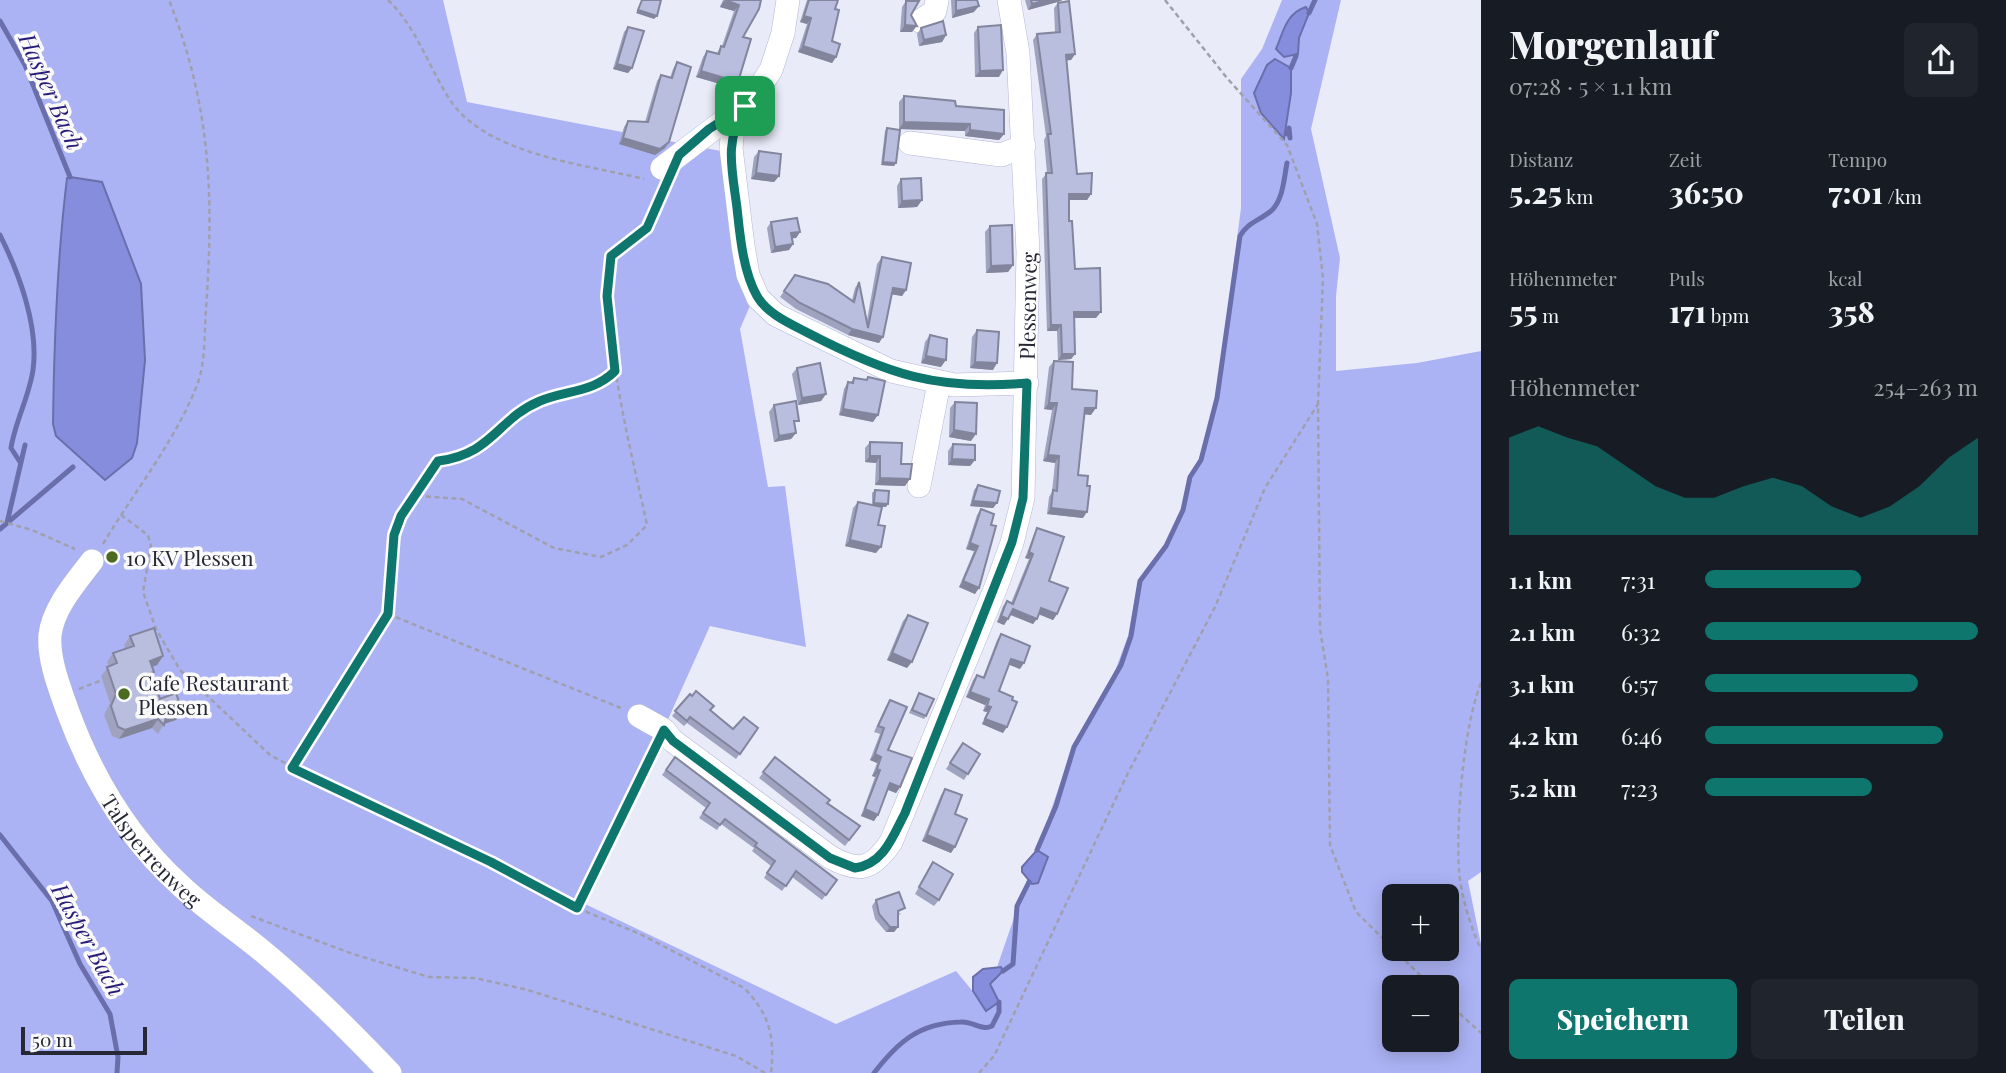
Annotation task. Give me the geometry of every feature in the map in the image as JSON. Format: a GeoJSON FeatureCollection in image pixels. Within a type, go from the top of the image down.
{"type":"FeatureCollection","features":[{"type":"Feature","properties":{"kind":"street"},"geometry":{"type":"LineString","coordinates":[[788,0],[783,33],[771,70],[733,128],[731,148],[738,217],[748,275],[758,298],[776,316],[837,348],[891,371],[939,383],[984,387],[1027,383]]}},
{"type":"Feature","properties":{"kind":"street"},"geometry":{"type":"LineString","coordinates":[[920,21],[936,11],[937,0]]}},
{"type":"Feature","properties":{"kind":"street","name":"Plessenweg"},"geometry":{"type":"LineString","coordinates":[[639,716],[664,730],[673,741],[830,858],[855,868],[877,859],[891,842],[905,813],[1012,542],[1023,498],[1028,252],[1018,53],[1009,0]]}},
{"type":"Feature","properties":{"kind":"street"},"geometry":{"type":"LineString","coordinates":[[670,161],[709,129],[745,106]]}},
{"type":"Feature","properties":{"kind":"street"},"geometry":{"type":"LineString","coordinates":[[910,143],[1001,155],[1024,146]]}},
{"type":"Feature","properties":{"kind":"street"},"geometry":{"type":"LineString","coordinates":[[919,486],[939,383]]}},
{"type":"Feature","properties":{"kind":"street","name":"Talsperrenweg"},"geometry":{"type":"LineString","coordinates":[[92,561],[57,612],[50,635],[52,660],[62,696],[83,753],[102,788],[147,850],[179,884],[267,955],[390,1073]]}},
{"type":"Feature","properties":{"kind":"path"},"geometry":{"type":"LineString","coordinates":[[92,561],[173,433],[201,370],[211,246],[209,153],[197,90],[169,0]]}},
{"type":"Feature","properties":{"kind":"path"},"geometry":{"type":"LineString","coordinates":[[388,0],[404,16],[450,100],[471,124],[502,141],[566,162],[644,179],[670,161]]}},
{"type":"Feature","properties":{"kind":"path"},"geometry":{"type":"LineString","coordinates":[[1165,0],[1227,78],[1287,145],[1317,224],[1323,257],[1318,404],[1320,616],[1328,678],[1330,845],[1356,912],[1420,975]]}},
{"type":"Feature","properties":{"kind":"path"},"geometry":{"type":"LineString","coordinates":[[401,516],[420,496],[462,499],[554,548],[601,557],[628,545],[647,525],[615,371],[607,296],[611,256],[647,228],[670,161]]}},
{"type":"Feature","properties":{"kind":"path"},"geometry":{"type":"LineString","coordinates":[[292,768],[388,614],[394,535],[401,516],[438,461],[455,459],[487,444],[520,411],[542,400],[581,392],[606,380],[615,371]]}},
{"type":"Feature","properties":{"kind":"path"},"geometry":{"type":"LineString","coordinates":[[979,1073],[994,1056],[1128,775],[1215,607],[1265,488],[1318,404]]}},
{"type":"Feature","properties":{"kind":"path"},"geometry":{"type":"LineString","coordinates":[[121,515],[148,535],[151,546],[143,592],[156,629],[180,670],[251,739],[292,768],[491,862],[577,908],[640,934],[744,988],[757,1001],[774,1043],[772,1073]]}},
{"type":"Feature","properties":{"kind":"path"},"geometry":{"type":"LineString","coordinates":[[0,522],[55,538]]}},
{"type":"Feature","properties":{"kind":"path"},"geometry":{"type":"LineString","coordinates":[[388,614],[639,716]]}},
{"type":"Feature","properties":{"kind":"path"},"geometry":{"type":"LineString","coordinates":[[94,683],[102,680]]}},
{"type":"Feature","properties":{"kind":"path"},"geometry":{"type":"LineString","coordinates":[[1481,683],[1474,701],[1465,750],[1460,873],[1481,950]]}},
{"type":"Feature","properties":{"kind":"path"},"geometry":{"type":"LineString","coordinates":[[577,908],[664,730]]}},
{"type":"Feature","properties":{"kind":"path"},"geometry":{"type":"LineString","coordinates":[[244,913],[353,954],[429,977],[475,978],[528,990],[736,1056],[765,1073]]}},
{"type":"Feature","properties":{"kind":"path"},"geometry":{"type":"LineString","coordinates":[[1459,1013],[1481,1033]]}},
{"type":"Feature","properties":{"kind":"shaded area"},"geometry":{"type":"Polygon","coordinates":[[[0,0],[443,0],[467,102],[726,152],[752,301],[740,329],[768,487],[785,486],[806,647],[710,626],[585,904],[836,1024],[956,971],[984,1005],[1073,746],[1111,682],[1128,636],[1138,582],[1165,545],[1182,509],[1190,476],[1199,460],[1216,399],[1241,208],[1241,79],[1262,49],[1282,0],[1341,0],[1311,129],[1340,258],[1336,296],[1336,371],[1417,363],[1481,351],[1481,872],[1468,881],[1481,944],[1481,1073],[0,1073],[0,0]]]}},
{"type":"Feature","properties":{"kind":"shaded area"},"geometry":{"type":"Polygon","coordinates":[[[1306,7],[1309,13],[1299,38],[1298,54],[1284,57],[1276,49],[1283,30],[1294,14],[1306,7]]]}},
{"type":"Feature","properties":{"kind":"shaded area"},"geometry":{"type":"Polygon","coordinates":[[[1275,59],[1291,68],[1291,93],[1284,139],[1261,113],[1254,93],[1267,65],[1275,59]]]}},
{"type":"Feature","properties":{"kind":"shaded area"},"geometry":{"type":"Polygon","coordinates":[[[67,178],[102,182],[141,284],[145,360],[137,443],[132,458],[105,480],[56,436],[53,424],[58,270],[67,178]]]}},
{"type":"Feature","properties":{"kind":"shaded area"},"geometry":{"type":"Polygon","coordinates":[[[1037,850],[1048,857],[1038,883],[1032,884],[1022,872],[1022,867],[1037,850]]]}},
{"type":"Feature","properties":{"kind":"shaded area"},"geometry":{"type":"Polygon","coordinates":[[[1001,967],[1003,971],[990,984],[999,1002],[986,1011],[973,991],[973,977],[983,969],[1001,967]]]}},
{"type":"Feature","properties":{"kind":"building"},"geometry":{"type":"Polygon","coordinates":[[[642,0],[661,0],[657,16],[638,10],[642,0]]]}},
{"type":"Feature","properties":{"kind":"building"},"geometry":{"type":"Polygon","coordinates":[[[725,0],[761,0],[759,9],[743,37],[751,39],[738,82],[701,71],[707,51],[719,54],[721,46],[724,47],[739,5],[725,0]]]}},
{"type":"Feature","properties":{"kind":"building"},"geometry":{"type":"Polygon","coordinates":[[[809,0],[838,0],[835,9],[839,10],[832,41],[840,44],[836,57],[803,46],[811,18],[804,16],[809,0]]]}},
{"type":"Feature","properties":{"kind":"building"},"geometry":{"type":"Polygon","coordinates":[[[956,0],[977,0],[979,6],[956,11],[956,0]]]}},
{"type":"Feature","properties":{"kind":"building"},"geometry":{"type":"Polygon","coordinates":[[[1031,0],[1047,0],[1032,4],[1031,0]]]}},
{"type":"Feature","properties":{"kind":"building"},"geometry":{"type":"Polygon","coordinates":[[[906,1],[919,1],[911,15],[917,26],[905,25],[906,1]]]}},
{"type":"Feature","properties":{"kind":"building"},"geometry":{"type":"Polygon","coordinates":[[[1069,1],[1075,54],[1066,55],[1077,174],[1092,173],[1091,194],[1069,194],[1069,221],[1072,221],[1075,269],[1100,268],[1101,312],[1074,312],[1075,354],[1062,354],[1061,325],[1051,325],[1046,173],[1052,173],[1048,134],[1051,134],[1037,34],[1060,32],[1058,3],[1069,1]]]}},
{"type":"Feature","properties":{"kind":"building"},"geometry":{"type":"Polygon","coordinates":[[[943,21],[946,35],[924,40],[921,28],[943,21]]]}},
{"type":"Feature","properties":{"kind":"building"},"geometry":{"type":"Polygon","coordinates":[[[1001,25],[1003,70],[980,71],[978,27],[1001,25]]]}},
{"type":"Feature","properties":{"kind":"building"},"geometry":{"type":"Polygon","coordinates":[[[628,27],[644,31],[632,68],[617,64],[628,27]]]}},
{"type":"Feature","properties":{"kind":"building"},"geometry":{"type":"Polygon","coordinates":[[[677,62],[691,67],[669,142],[660,149],[623,138],[628,121],[648,122],[661,75],[672,78],[677,62]]]}},
{"type":"Feature","properties":{"kind":"building"},"geometry":{"type":"Polygon","coordinates":[[[904,96],[955,101],[956,106],[1004,110],[1004,134],[970,130],[970,124],[904,122],[904,96]]]}},
{"type":"Feature","properties":{"kind":"building"},"geometry":{"type":"Polygon","coordinates":[[[887,128],[900,130],[896,163],[883,162],[887,128]]]}},
{"type":"Feature","properties":{"kind":"building"},"geometry":{"type":"Polygon","coordinates":[[[759,151],[781,154],[779,176],[756,173],[759,151]]]}},
{"type":"Feature","properties":{"kind":"building"},"geometry":{"type":"Polygon","coordinates":[[[921,178],[922,200],[902,201],[901,179],[921,178]]]}},
{"type":"Feature","properties":{"kind":"building"},"geometry":{"type":"Polygon","coordinates":[[[797,218],[800,232],[791,233],[793,244],[775,247],[771,222],[797,218]]]}},
{"type":"Feature","properties":{"kind":"building"},"geometry":{"type":"Polygon","coordinates":[[[1012,225],[1013,265],[991,266],[990,226],[1012,225]]]}},
{"type":"Feature","properties":{"kind":"building"},"geometry":{"type":"Polygon","coordinates":[[[882,257],[911,263],[906,290],[893,288],[883,337],[852,329],[800,303],[784,291],[795,275],[828,284],[854,302],[859,282],[868,328],[882,257]]]}},
{"type":"Feature","properties":{"kind":"building"},"geometry":{"type":"Polygon","coordinates":[[[977,330],[999,332],[997,363],[975,362],[977,330]]]}},
{"type":"Feature","properties":{"kind":"building"},"geometry":{"type":"Polygon","coordinates":[[[930,335],[947,339],[946,360],[926,356],[930,335]]]}},
{"type":"Feature","properties":{"kind":"building"},"geometry":{"type":"Polygon","coordinates":[[[1054,361],[1073,362],[1072,389],[1097,391],[1096,408],[1085,408],[1078,475],[1088,476],[1087,486],[1090,486],[1087,512],[1051,508],[1053,490],[1057,491],[1059,456],[1048,455],[1057,403],[1049,403],[1054,361]]]}},
{"type":"Feature","properties":{"kind":"building"},"geometry":{"type":"Polygon","coordinates":[[[820,363],[826,394],[802,398],[797,368],[820,363]]]}},
{"type":"Feature","properties":{"kind":"building"},"geometry":{"type":"Polygon","coordinates":[[[868,377],[885,381],[878,415],[843,409],[848,382],[853,383],[854,378],[867,380],[868,377]]]}},
{"type":"Feature","properties":{"kind":"building"},"geometry":{"type":"Polygon","coordinates":[[[796,401],[799,421],[794,421],[796,433],[779,436],[774,405],[796,401]]]}},
{"type":"Feature","properties":{"kind":"building"},"geometry":{"type":"Polygon","coordinates":[[[955,402],[977,403],[976,434],[954,430],[955,402]]]}},
{"type":"Feature","properties":{"kind":"building"},"geometry":{"type":"Polygon","coordinates":[[[870,442],[902,443],[901,464],[912,464],[910,479],[880,478],[880,456],[870,456],[870,442]]]}},
{"type":"Feature","properties":{"kind":"building"},"geometry":{"type":"Polygon","coordinates":[[[953,444],[975,445],[975,460],[952,459],[953,444]]]}},
{"type":"Feature","properties":{"kind":"building"},"geometry":{"type":"Polygon","coordinates":[[[978,485],[1000,491],[997,503],[973,501],[978,485]]]}},
{"type":"Feature","properties":{"kind":"building"},"geometry":{"type":"Polygon","coordinates":[[[875,490],[889,491],[888,504],[874,503],[875,490]]]}},
{"type":"Feature","properties":{"kind":"building"},"geometry":{"type":"Polygon","coordinates":[[[858,502],[882,507],[878,525],[885,526],[881,547],[850,540],[858,502]]]}},
{"type":"Feature","properties":{"kind":"building"},"geometry":{"type":"Polygon","coordinates":[[[981,509],[994,514],[991,525],[996,526],[979,588],[963,581],[978,546],[970,543],[981,509]]]}},
{"type":"Feature","properties":{"kind":"building"},"geometry":{"type":"Polygon","coordinates":[[[1037,528],[1064,537],[1049,581],[1068,588],[1057,614],[1041,608],[1037,619],[1013,609],[1008,619],[1001,616],[1007,601],[1013,604],[1033,554],[1029,552],[1037,528]]]}},
{"type":"Feature","properties":{"kind":"building"},"geometry":{"type":"Polygon","coordinates":[[[908,615],[928,623],[912,662],[892,653],[908,615]]]}},
{"type":"Feature","properties":{"kind":"building"},"geometry":{"type":"Polygon","coordinates":[[[154,628],[163,656],[150,661],[154,672],[151,673],[160,699],[176,693],[182,711],[166,717],[164,725],[158,719],[125,730],[118,727],[111,706],[116,694],[107,667],[117,663],[113,653],[134,646],[130,636],[154,628]]]}},
{"type":"Feature","properties":{"kind":"building"},"geometry":{"type":"Polygon","coordinates":[[[1001,634],[1030,646],[1024,663],[1011,659],[999,691],[1013,697],[1012,700],[1017,702],[1007,727],[985,719],[991,707],[987,706],[989,699],[970,692],[977,675],[984,678],[1001,634]]]}},
{"type":"Feature","properties":{"kind":"building"},"geometry":{"type":"Polygon","coordinates":[[[696,691],[714,706],[710,710],[733,729],[744,717],[758,728],[740,754],[690,717],[687,721],[675,711],[696,691]]]}},
{"type":"Feature","properties":{"kind":"building"},"geometry":{"type":"Polygon","coordinates":[[[919,693],[934,699],[926,716],[912,710],[919,693]]]}},
{"type":"Feature","properties":{"kind":"building"},"geometry":{"type":"Polygon","coordinates":[[[890,700],[907,707],[888,750],[912,758],[900,787],[890,783],[878,815],[865,809],[880,770],[877,769],[881,757],[875,754],[884,728],[878,726],[890,700]]]}},
{"type":"Feature","properties":{"kind":"building"},"geometry":{"type":"Polygon","coordinates":[[[963,743],[980,754],[968,774],[950,763],[963,743]]]}},
{"type":"Feature","properties":{"kind":"building"},"geometry":{"type":"Polygon","coordinates":[[[675,757],[837,880],[826,895],[796,871],[786,886],[767,873],[775,861],[755,846],[757,843],[725,819],[720,825],[703,813],[710,803],[666,770],[675,757]]]}},
{"type":"Feature","properties":{"kind":"building"},"geometry":{"type":"Polygon","coordinates":[[[775,757],[830,800],[827,803],[860,826],[849,840],[763,772],[775,757]]]}},
{"type":"Feature","properties":{"kind":"building"},"geometry":{"type":"Polygon","coordinates":[[[945,789],[962,795],[955,814],[967,819],[955,847],[927,835],[945,789]]]}},
{"type":"Feature","properties":{"kind":"building"},"geometry":{"type":"Polygon","coordinates":[[[933,862],[953,874],[939,900],[919,887],[933,862]]]}},
{"type":"Feature","properties":{"kind":"building"},"geometry":{"type":"Polygon","coordinates":[[[899,892],[905,908],[898,911],[898,927],[890,927],[879,914],[876,900],[899,892]]]}},
{"type":"Feature","properties":{"kind":"waterway"},"geometry":{"type":"LineString","coordinates":[[1309,13],[1315,0]]}},
{"type":"Feature","properties":{"kind":"waterway","name":"Hasper Bach"},"geometry":{"type":"LineString","coordinates":[[0,21],[25,65],[70,177]]}},
{"type":"Feature","properties":{"kind":"waterway"},"geometry":{"type":"LineString","coordinates":[[1291,68],[1296,56]]}},
{"type":"Feature","properties":{"kind":"waterway"},"geometry":{"type":"LineString","coordinates":[[1287,134],[1289,128],[1290,138]]}},
{"type":"Feature","properties":{"kind":"waterway"},"geometry":{"type":"LineString","coordinates":[[1037,850],[1056,806],[1074,747],[1121,665],[1131,636],[1140,581],[1166,546],[1183,510],[1190,477],[1201,460],[1217,398],[1240,236],[1275,207],[1287,163]]}},
{"type":"Feature","properties":{"kind":"waterway"},"geometry":{"type":"LineString","coordinates":[[0,235],[26,301],[33,336],[33,370],[11,448],[20,462]]}},
{"type":"Feature","properties":{"kind":"waterway"},"geometry":{"type":"LineString","coordinates":[[7,523],[25,445]]}},
{"type":"Feature","properties":{"kind":"waterway","name":"Hasper Bach"},"geometry":{"type":"LineString","coordinates":[[0,529],[73,467]]}},
{"type":"Feature","properties":{"kind":"waterway","name":"Hasper Bach"},"geometry":{"type":"LineString","coordinates":[[0,835],[52,901],[80,964],[110,1014],[118,1057],[117,1073]]}},
{"type":"Feature","properties":{"kind":"waterway"},"geometry":{"type":"LineString","coordinates":[[1003,971],[1013,964],[1017,906],[1029,882]]}},
{"type":"Feature","properties":{"kind":"waterway"},"geometry":{"type":"LineString","coordinates":[[874,1073],[892,1052],[921,1030],[961,1022],[992,1026],[999,1012],[999,1002]]}},
{"type":"Feature","properties":{"kind":"place","name":"10 KV Plessen"},"geometry":{"type":"Point","coordinates":[112,557]}},
{"type":"Feature","properties":{"kind":"place","name":"Cafe Restaurant Plessen"},"geometry":{"type":"Point","coordinates":[124,694]}},
{"type":"Feature","properties":{"kind":"route"},"geometry":{"type":"LineString","coordinates":[[745,106],[733,128],[731,148],[738,217],[748,275],[758,298],[776,316],[837,348],[891,371],[954,386],[984,387],[1027,383],[1023,498],[1012,542],[996,587],[905,813],[891,842],[877,859],[864,867],[848,868],[830,858],[673,741],[664,730],[577,908],[491,862],[292,768],[388,614],[394,535],[401,516],[438,461],[455,459],[487,444],[520,411],[542,400],[581,392],[606,380],[615,371],[607,296],[611,256],[647,228],[679,155],[709,129],[745,106]]}}]}
